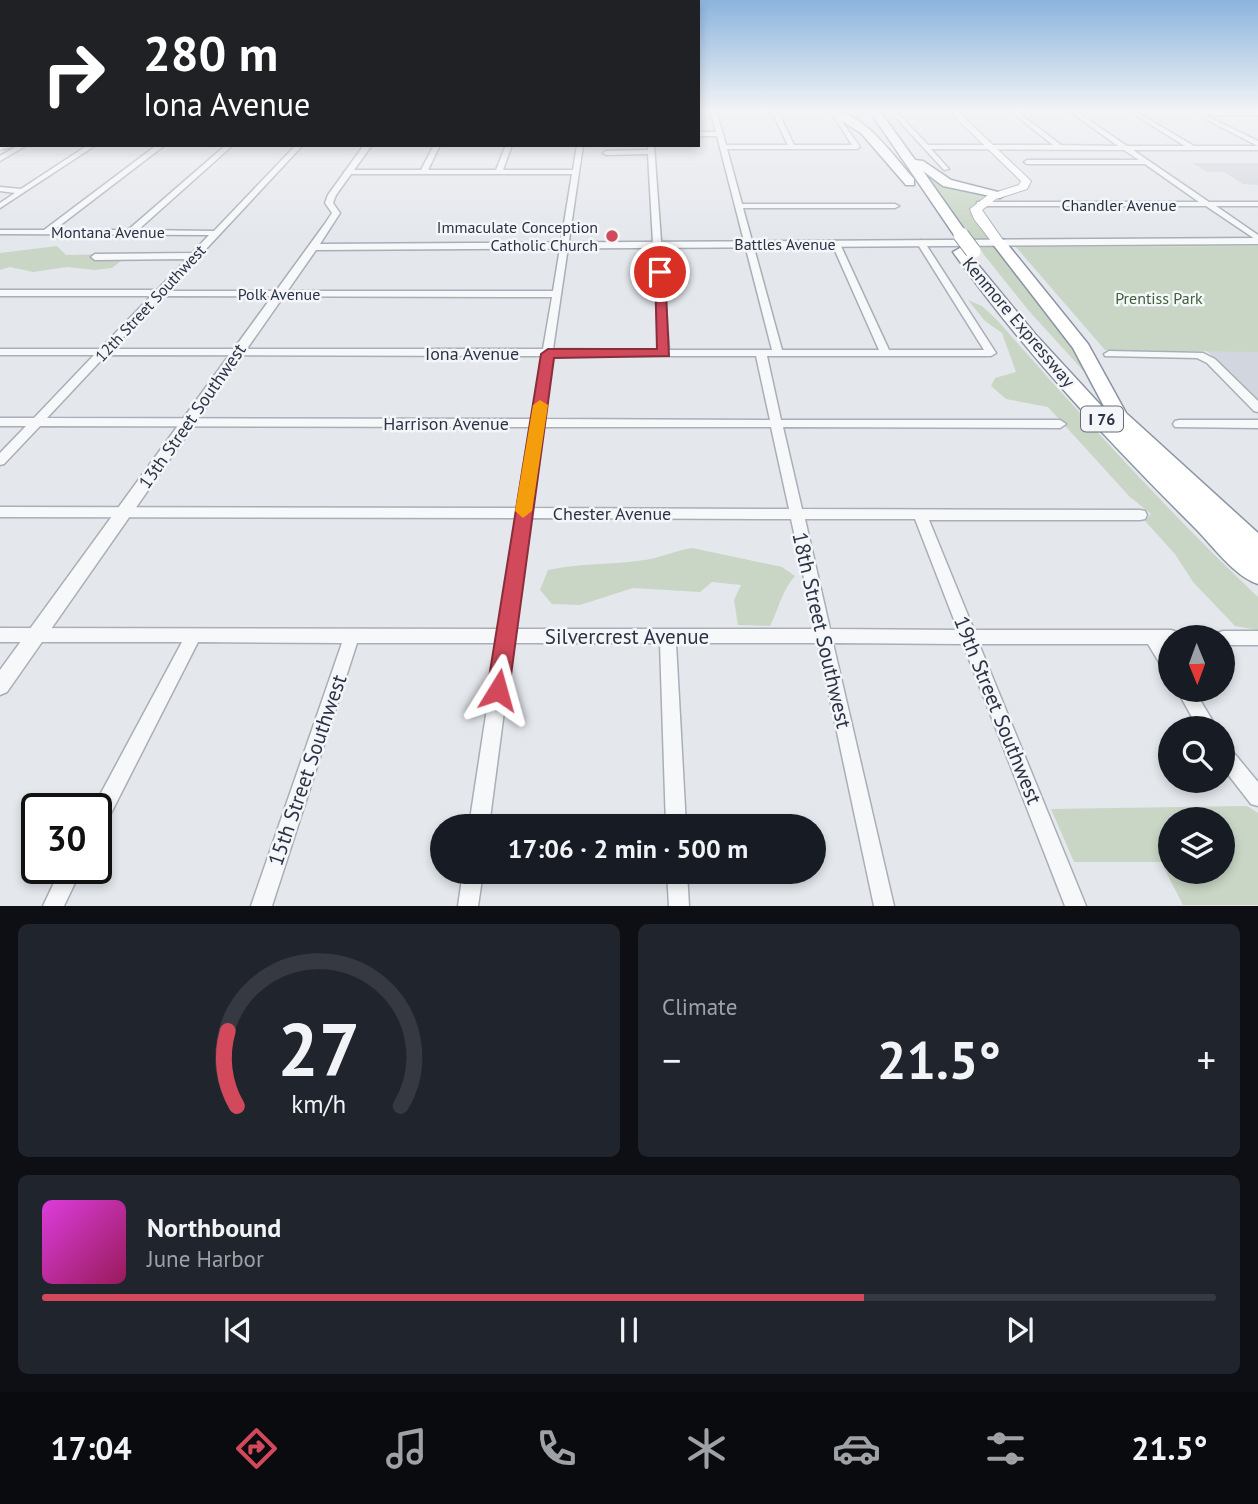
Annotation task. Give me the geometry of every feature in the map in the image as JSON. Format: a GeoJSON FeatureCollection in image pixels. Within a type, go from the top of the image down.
{"type":"FeatureCollection","features":[{"type":"Feature","properties":{"kind":"highway"},"geometry":{"type":"LineString","coordinates":[[885,152],[929,205]]}},
{"type":"Feature","properties":{"kind":"highway","name":"Kenmore Expressway"},"geometry":{"type":"LineString","coordinates":[[892,152],[929,205],[1038,331],[1118,416],[1258,548]]}},
{"type":"Feature","properties":{"kind":"highway","name":"Kenmore Expressway"},"geometry":{"type":"LineString","coordinates":[[902,152],[1020,329],[1092,408],[1258,574]]}},
{"type":"Feature","properties":{"kind":"highway"},"geometry":{"type":"LineString","coordinates":[[911,152],[939,180],[966,189],[1000,194]]}},
{"type":"Feature","properties":{"kind":"highway"},"geometry":{"type":"LineString","coordinates":[[999,243],[1082,352],[1111,396],[1118,416]]}},
{"type":"Feature","properties":{"kind":"main road"},"geometry":{"type":"LineString","coordinates":[[997,152],[1026,181],[1019,189],[1000,194],[980,204],[976,213],[999,243]]}},
{"type":"Feature","properties":{"kind":"street"},"geometry":{"type":"LineString","coordinates":[[0,206],[82,152]]}},
{"type":"Feature","properties":{"kind":"street"},"geometry":{"type":"LineString","coordinates":[[46,232],[152,152]]}},
{"type":"Feature","properties":{"kind":"street"},"geometry":{"type":"LineString","coordinates":[[131,232],[222,152]]}},
{"type":"Feature","properties":{"kind":"street","name":"12th Street Southwest"},"geometry":{"type":"LineString","coordinates":[[0,461],[293,152]]}},
{"type":"Feature","properties":{"kind":"street","name":"13th Street Southwest"},"geometry":{"type":"LineString","coordinates":[[0,686],[335,215],[329,200],[363,152]]}},
{"type":"Feature","properties":{"kind":"street"},"geometry":{"type":"LineString","coordinates":[[422,172],[433,152]]}},
{"type":"Feature","properties":{"kind":"street"},"geometry":{"type":"LineString","coordinates":[[499,172],[506,152]]}},
{"type":"Feature","properties":{"kind":"street"},"geometry":{"type":"LineString","coordinates":[[481,814],[523,513],[579,152]]}},
{"type":"Feature","properties":{"kind":"street"},"geometry":{"type":"LineString","coordinates":[[606,153],[614,152]]}},
{"type":"Feature","properties":{"kind":"street"},"geometry":{"type":"LineString","coordinates":[[651,152],[664,353]]}},
{"type":"Feature","properties":{"kind":"street"},"geometry":{"type":"LineString","coordinates":[[725,152],[778,354]]}},
{"type":"Feature","properties":{"kind":"street"},"geometry":{"type":"LineString","coordinates":[[929,152],[946,169]]}},
{"type":"Feature","properties":{"kind":"street"},"geometry":{"type":"LineString","coordinates":[[1133,152],[1258,240]]}},
{"type":"Feature","properties":{"kind":"street"},"geometry":{"type":"LineString","coordinates":[[1027,162],[1147,162]]}},
{"type":"Feature","properties":{"kind":"street"},"geometry":{"type":"LineString","coordinates":[[348,172],[576,172]]}},
{"type":"Feature","properties":{"kind":"street"},"geometry":{"type":"LineString","coordinates":[[0,189],[23,191]]}},
{"type":"Feature","properties":{"kind":"street","name":"Chandler Avenue"},"geometry":{"type":"LineString","coordinates":[[980,204],[1258,204]]}},
{"type":"Feature","properties":{"kind":"street"},"geometry":{"type":"LineString","coordinates":[[740,206],[895,206]]}},
{"type":"Feature","properties":{"kind":"street","name":"Montana Avenue"},"geometry":{"type":"LineString","coordinates":[[0,232],[217,233]]}},
{"type":"Feature","properties":{"kind":"street","name":"Battles Avenue"},"geometry":{"type":"LineString","coordinates":[[313,247],[1258,240]]}},
{"type":"Feature","properties":{"kind":"street"},"geometry":{"type":"LineString","coordinates":[[921,243],[991,353],[986,354]]}},
{"type":"Feature","properties":{"kind":"street"},"geometry":{"type":"LineString","coordinates":[[836,244],[886,354]]}},
{"type":"Feature","properties":{"kind":"street"},"geometry":{"type":"LineString","coordinates":[[95,257],[194,256]]}},
{"type":"Feature","properties":{"kind":"street","name":"Polk Avenue"},"geometry":{"type":"LineString","coordinates":[[0,293],[557,294]]}},
{"type":"Feature","properties":{"kind":"street","name":"Iona Avenue"},"geometry":{"type":"LineString","coordinates":[[0,352],[986,354]]}},
{"type":"Feature","properties":{"kind":"street","name":"18th Street Southwest"},"geometry":{"type":"LineString","coordinates":[[761,354],[884,905]]}},
{"type":"Feature","properties":{"kind":"street"},"geometry":{"type":"LineString","coordinates":[[1108,354],[1193,354],[1209,360],[1258,408]]}},
{"type":"Feature","properties":{"kind":"street","name":"Harrison Avenue"},"geometry":{"type":"LineString","coordinates":[[0,422],[1060,424]]}},
{"type":"Feature","properties":{"kind":"street"},"geometry":{"type":"LineString","coordinates":[[1179,424],[1258,424]]}},
{"type":"Feature","properties":{"kind":"street","name":"Chester Avenue"},"geometry":{"type":"LineString","coordinates":[[0,512],[1140,515]]}},
{"type":"Feature","properties":{"kind":"street","name":"19th Street Southwest"},"geometry":{"type":"LineString","coordinates":[[920,514],[1076,905]]}},
{"type":"Feature","properties":{"kind":"street","name":"Silvercrest Avenue"},"geometry":{"type":"LineString","coordinates":[[0,635],[1158,637]]}},
{"type":"Feature","properties":{"kind":"street"},"geometry":{"type":"LineString","coordinates":[[111,793],[194,635]]}},
{"type":"Feature","properties":{"kind":"street","name":"15th Street Southwest"},"geometry":{"type":"LineString","coordinates":[[261,905],[352,635]]}},
{"type":"Feature","properties":{"kind":"street"},"geometry":{"type":"LineString","coordinates":[[668,636],[675,814]]}},
{"type":"Feature","properties":{"kind":"street"},"geometry":{"type":"LineString","coordinates":[[1152,637],[1158,646]]}},
{"type":"Feature","properties":{"kind":"street"},"geometry":{"type":"LineString","coordinates":[[1236,638],[1258,638]]}},
{"type":"Feature","properties":{"kind":"street"},"geometry":{"type":"LineString","coordinates":[[1235,768],[1258,797]]}},
{"type":"Feature","properties":{"kind":"street"},"geometry":{"type":"LineString","coordinates":[[53,905],[64,884]]}},
{"type":"Feature","properties":{"kind":"street"},"geometry":{"type":"LineString","coordinates":[[468,905],[471,884]]}},
{"type":"Feature","properties":{"kind":"street"},"geometry":{"type":"LineString","coordinates":[[678,884],[679,905]]}},
{"type":"Feature","properties":{"kind":"shaded area"},"geometry":{"type":"Polygon","coordinates":[[[1192,163],[1258,163],[1258,185],[1243,184],[1224,172],[1207,172],[1192,163]]]}},
{"type":"Feature","properties":{"kind":"shaded area"},"geometry":{"type":"Polygon","coordinates":[[[1207,351],[1258,351],[1258,403],[1229,371],[1207,351]]]}},
{"type":"Feature","properties":{"kind":"green space"},"geometry":{"type":"Polygon","coordinates":[[[923,172],[953,188],[992,195],[971,208],[989,240],[974,240],[923,172]]]}},
{"type":"Feature","properties":{"kind":"green space"},"geometry":{"type":"Polygon","coordinates":[[[57,246],[66,255],[122,254],[121,261],[112,268],[95,270],[67,267],[33,272],[10,267],[0,270],[0,253],[57,246]]]}},
{"type":"Feature","properties":{"kind":"green space"},"geometry":{"type":"Polygon","coordinates":[[[977,246],[995,246],[1050,311],[1100,389],[1029,311],[977,246]]]}},
{"type":"Feature","properties":{"kind":"green space","name":"Prentiss Park"},"geometry":{"type":"Polygon","coordinates":[[[1258,246],[1258,352],[1105,350],[1016,247],[1258,246]]]}},
{"type":"Feature","properties":{"kind":"green space"},"geometry":{"type":"Polygon","coordinates":[[[968,300],[982,306],[997,320],[1157,496],[1258,597],[1258,630],[1234,625],[1193,582],[1175,554],[1145,521],[1151,514],[1129,496],[1048,407],[1006,399],[991,386],[995,378],[1016,372],[1002,333],[985,321],[968,300]]]}},
{"type":"Feature","properties":{"kind":"green space"},"geometry":{"type":"Polygon","coordinates":[[[692,548],[782,567],[795,576],[784,593],[770,626],[738,625],[734,600],[741,585],[712,582],[700,592],[633,588],[580,605],[552,604],[540,590],[548,570],[645,560],[692,548]]]}},
{"type":"Feature","properties":{"kind":"green space"},"geometry":{"type":"Polygon","coordinates":[[[1247,806],[1258,813],[1258,905],[1183,905],[1172,884],[1235,884],[1235,807],[1182,807],[1247,806]]]}},
{"type":"Feature","properties":{"kind":"green space"},"geometry":{"type":"Polygon","coordinates":[[[1158,807],[1158,862],[1074,862],[1051,809],[1158,807]]]}},
{"type":"Feature","properties":{"kind":"slow traffic"},"geometry":{"type":"LineString","coordinates":[[523,511],[540,405]]}},
{"type":"Feature","properties":{"kind":"place","name":"Immaculate Conception Catholic Church"},"geometry":{"type":"Point","coordinates":[612,236]}},
{"type":"Feature","properties":{"kind":"route"},"geometry":{"type":"LineString","coordinates":[[498,690],[548,354],[664,353],[660,272]]}}]}
